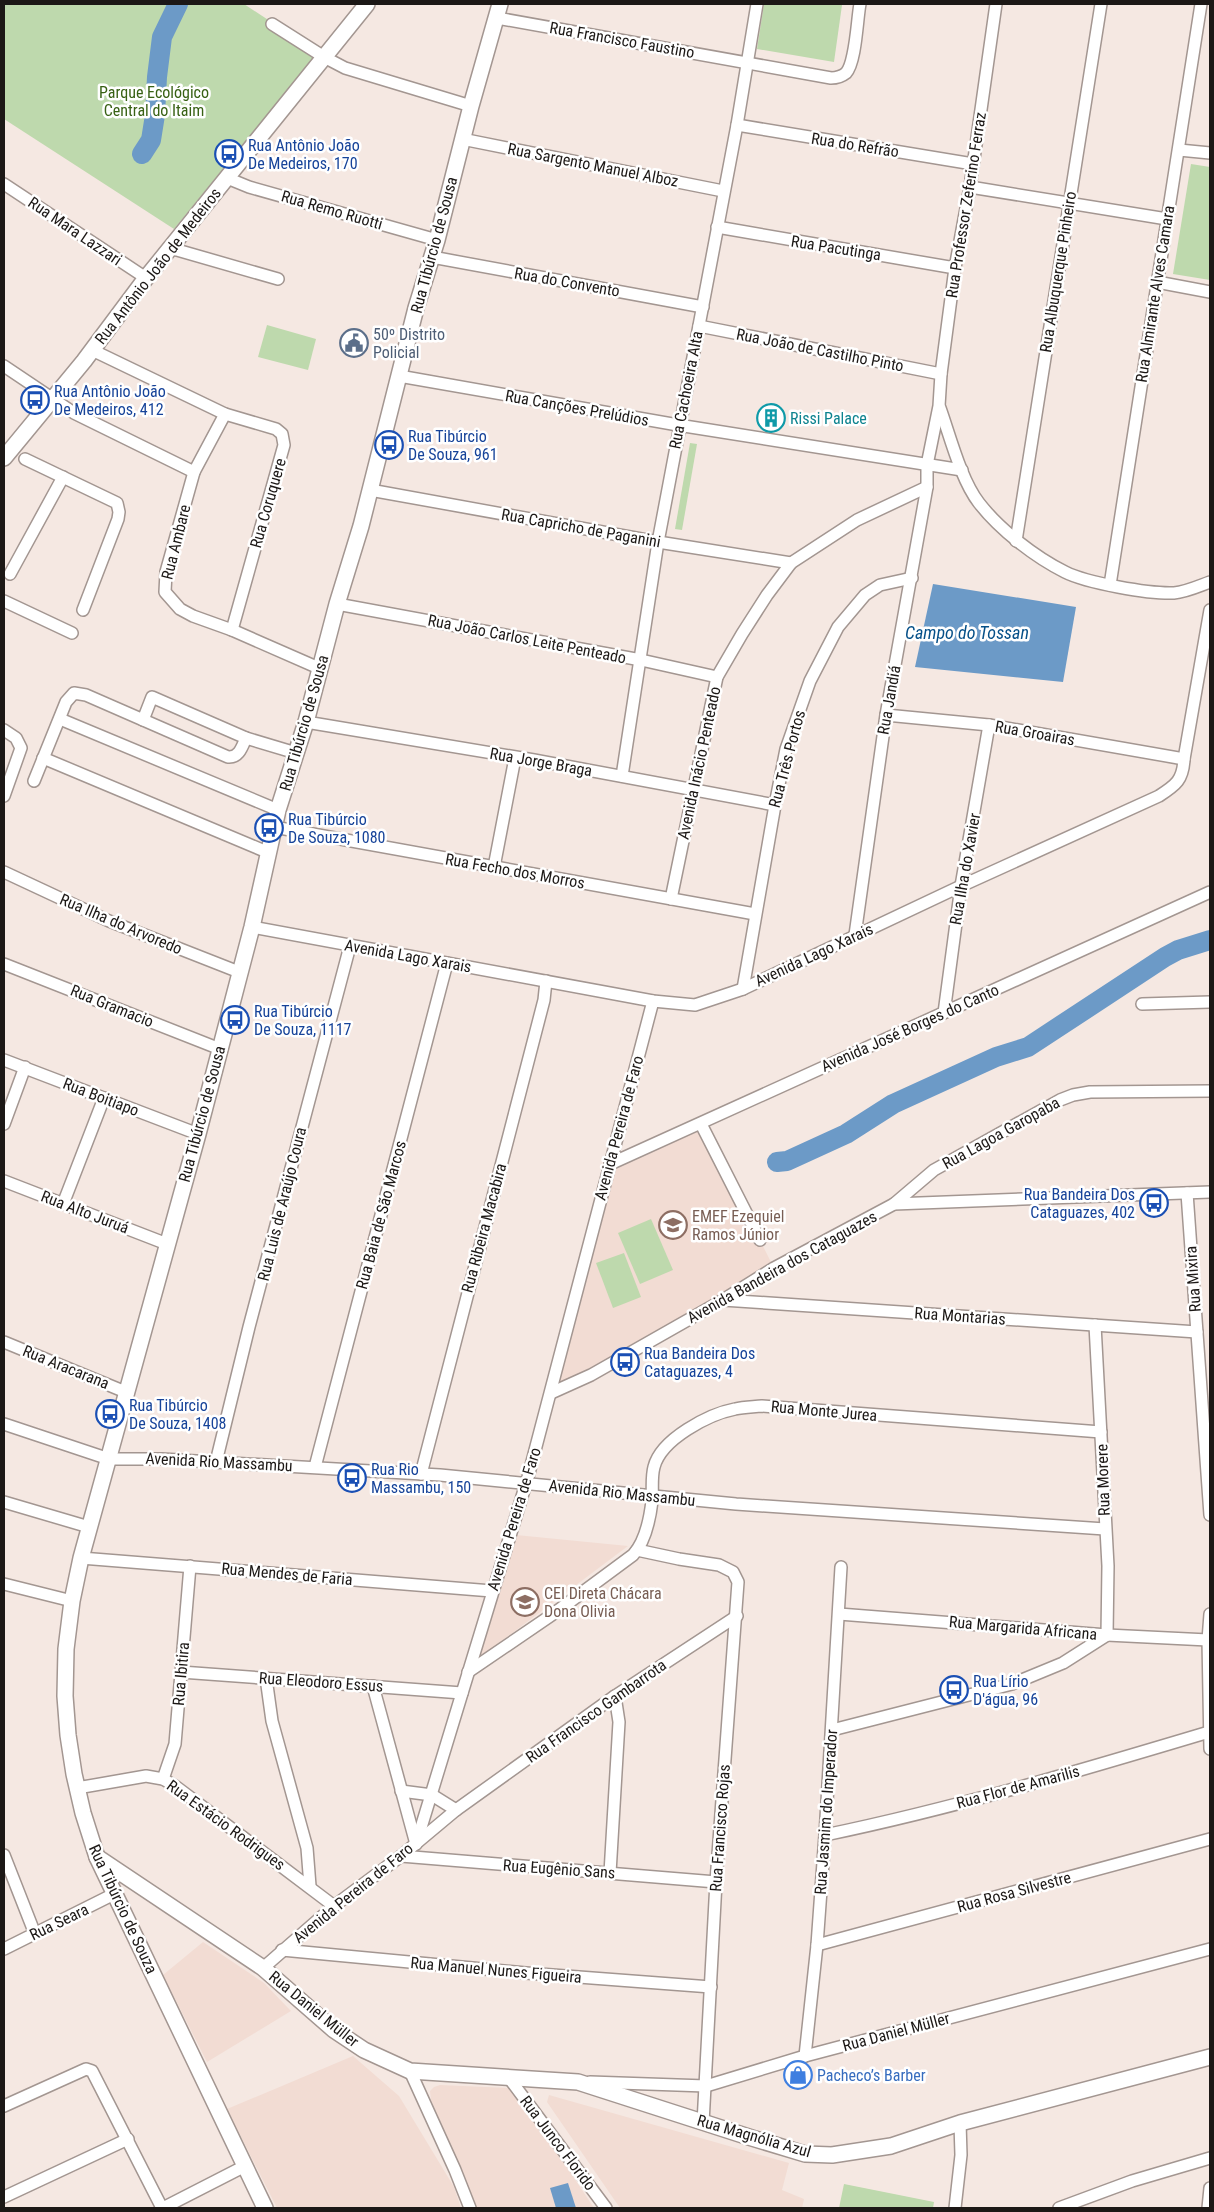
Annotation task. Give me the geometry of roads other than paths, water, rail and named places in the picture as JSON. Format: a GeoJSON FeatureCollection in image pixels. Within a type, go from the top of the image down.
{"type":"FeatureCollection","features":[{"type":"Feature","properties":{"kind":"main road","name":"Rua Antônio João de Medeiros"},"geometry":{"type":"LineString","coordinates":[[14,457],[52,400],[146,278],[364,5]]}},
{"type":"Feature","properties":{"kind":"main road","name":"Rua Tibúrcio de Sousa"},"geometry":{"type":"LineString","coordinates":[[81,1558],[198,1134],[252,928],[267,852],[278,810],[321,669],[337,604],[370,490],[437,240],[462,139],[498,11]]}},
{"type":"Feature","properties":{"kind":"main road","name":"Rua Tibúrcio de Souza"},"geometry":{"type":"LineString","coordinates":[[81,1558],[72,1601],[66,1649],[65,1696],[68,1736],[77,1788],[97,1857],[265,2208]]}},
{"type":"Feature","properties":{"kind":"main road","name":"Rua Daniel Müller"},"geometry":{"type":"LineString","coordinates":[[97,1857],[263,1968],[334,2030],[364,2050],[410,2071]]}},
{"type":"Feature","properties":{"kind":"main road","name":"Rua Magnólia Azul"},"geometry":{"type":"LineString","coordinates":[[410,2071],[578,2082],[702,2123],[806,2154],[832,2155],[891,2146],[960,2124],[1210,2057]]}},
{"type":"Feature","properties":{"kind":"street","name":"Rua Cachoeira Alta"},"geometry":{"type":"LineString","coordinates":[[622,776],[678,425],[737,126],[757,4]]}},
{"type":"Feature","properties":{"kind":"street","name":"Rua Francisco Faustino"},"geometry":{"type":"LineString","coordinates":[[498,11],[820,78],[840,77],[848,71],[860,4]]}},
{"type":"Feature","properties":{"kind":"street","name":"Rua Professor Zeferino Ferraz"},"geometry":{"type":"LineString","coordinates":[[927,465],[939,406],[941,374],[955,268],[970,187],[996,4]]}},
{"type":"Feature","properties":{"kind":"street","name":"Rua Albuquerque Pinheiro"},"geometry":{"type":"LineString","coordinates":[[1016,541],[1101,4]]}},
{"type":"Feature","properties":{"kind":"street","name":"Rua Almirante Alves Camara"},"geometry":{"type":"LineString","coordinates":[[1110,585],[1201,4]]}},
{"type":"Feature","properties":{"kind":"street"},"geometry":{"type":"LineString","coordinates":[[272,24],[345,68],[471,106]]}},
{"type":"Feature","properties":{"kind":"street","name":"Rua do Refrão"},"geometry":{"type":"LineString","coordinates":[[737,126],[973,164]]}},
{"type":"Feature","properties":{"kind":"street","name":"Rua Sargento Manuel Alboz"},"geometry":{"type":"LineString","coordinates":[[462,139],[723,191]]}},
{"type":"Feature","properties":{"kind":"street"},"geometry":{"type":"LineString","coordinates":[[1179,150],[1210,153]]}},
{"type":"Feature","properties":{"kind":"street","name":"Rua Remo Ruotti"},"geometry":{"type":"LineString","coordinates":[[227,178],[249,187],[437,240]]}},
{"type":"Feature","properties":{"kind":"street","name":"Rua Mara Lazzari"},"geometry":{"type":"LineString","coordinates":[[4,184],[146,278]]}},
{"type":"Feature","properties":{"kind":"street"},"geometry":{"type":"LineString","coordinates":[[970,187],[1167,219]]}},
{"type":"Feature","properties":{"kind":"street","name":"Rua Pacutinga"},"geometry":{"type":"LineString","coordinates":[[717,227],[955,268]]}},
{"type":"Feature","properties":{"kind":"street"},"geometry":{"type":"LineString","coordinates":[[170,248],[278,279]]}},
{"type":"Feature","properties":{"kind":"street","name":"Rua do Convento"},"geometry":{"type":"LineString","coordinates":[[432,257],[703,306]]}},
{"type":"Feature","properties":{"kind":"street"},"geometry":{"type":"LineString","coordinates":[[1157,282],[1210,292]]}},
{"type":"Feature","properties":{"kind":"street","name":"Rua João de Castilho Pinto"},"geometry":{"type":"LineString","coordinates":[[699,326],[941,374]]}},
{"type":"Feature","properties":{"kind":"street","name":"Rua Coruquere"},"geometry":{"type":"LineString","coordinates":[[92,350],[225,414],[276,429],[282,434],[284,445],[232,630]]}},
{"type":"Feature","properties":{"kind":"street"},"geometry":{"type":"LineString","coordinates":[[4,366],[52,400],[194,472]]}},
{"type":"Feature","properties":{"kind":"street","name":"Rua Canções Prelúdios"},"geometry":{"type":"LineString","coordinates":[[399,376],[678,425],[962,470]]}},
{"type":"Feature","properties":{"kind":"street","name":"Rua Professor Zeferino Ferraz"},"geometry":{"type":"LineString","coordinates":[[939,406],[962,470],[978,502],[1016,541],[1066,572],[1110,585],[1150,592],[1175,593],[1210,582]]}},
{"type":"Feature","properties":{"kind":"street","name":"Rua Ambare"},"geometry":{"type":"LineString","coordinates":[[225,414],[194,472],[166,572],[165,592],[180,608],[321,669]]}},
{"type":"Feature","properties":{"kind":"street"},"geometry":{"type":"LineString","coordinates":[[14,457],[63,477],[117,503],[119,507],[118,519],[83,610]]}},
{"type":"Feature","properties":{"kind":"street","name":"Rua Jandiá"},"geometry":{"type":"LineString","coordinates":[[855,935],[886,715],[927,487],[927,465]]}},
{"type":"Feature","properties":{"kind":"street"},"geometry":{"type":"LineString","coordinates":[[10,574],[63,477]]}},
{"type":"Feature","properties":{"kind":"street","name":"Avenida Inácio Penteado"},"geometry":{"type":"LineString","coordinates":[[671,900],[692,789],[717,677],[767,596],[791,563],[857,520],[927,487]]}},
{"type":"Feature","properties":{"kind":"street","name":"Rua Capricho de Paganini"},"geometry":{"type":"LineString","coordinates":[[370,490],[658,542],[791,563]]}},
{"type":"Feature","properties":{"kind":"street","name":"Rua Três Portos"},"geometry":{"type":"LineString","coordinates":[[743,989],[774,805],[786,749],[810,681],[838,628],[854,606],[865,595],[880,585],[912,578]]}},
{"type":"Feature","properties":{"kind":"street"},"geometry":{"type":"LineString","coordinates":[[4,601],[72,633]]}},
{"type":"Feature","properties":{"kind":"street","name":"Rua João Carlos Leite Penteado"},"geometry":{"type":"LineString","coordinates":[[337,604],[641,660],[717,677]]}},
{"type":"Feature","properties":{"kind":"street","name":"Avenida Lago Xarais"},"geometry":{"type":"LineString","coordinates":[[252,928],[653,1001],[695,1005],[743,989],[855,935],[1158,796],[1173,787],[1183,772],[1210,610]]}},
{"type":"Feature","properties":{"kind":"street"},"geometry":{"type":"LineString","coordinates":[[34,781],[68,699],[74,693],[143,720],[228,757],[233,757],[238,753],[246,738]]}},
{"type":"Feature","properties":{"kind":"street"},"geometry":{"type":"LineString","coordinates":[[143,720],[152,697],[246,738],[296,753]]}},
{"type":"Feature","properties":{"kind":"street","name":"Rua Groairas"},"geometry":{"type":"LineString","coordinates":[[886,715],[989,725],[1184,759]]}},
{"type":"Feature","properties":{"kind":"street"},"geometry":{"type":"LineString","coordinates":[[60,719],[278,810]]}},
{"type":"Feature","properties":{"kind":"street","name":"Rua Jorge Braga"},"geometry":{"type":"LineString","coordinates":[[306,722],[622,776],[774,805]]}},
{"type":"Feature","properties":{"kind":"street","name":"Rua Ilha do Xavier"},"geometry":{"type":"LineString","coordinates":[[944,1013],[961,886],[989,725]]}},
{"type":"Feature","properties":{"kind":"street"},"geometry":{"type":"LineString","coordinates":[[4,730],[16,738],[21,748],[4,796]]}},
{"type":"Feature","properties":{"kind":"street"},"geometry":{"type":"LineString","coordinates":[[43,758],[267,852]]}},
{"type":"Feature","properties":{"kind":"street"},"geometry":{"type":"LineString","coordinates":[[494,867],[515,758]]}},
{"type":"Feature","properties":{"kind":"street","name":"Rua Fecho dos Morros"},"geometry":{"type":"LineString","coordinates":[[274,827],[756,914]]}},
{"type":"Feature","properties":{"kind":"street","name":"Rua Ilha do Arvoredo"},"geometry":{"type":"LineString","coordinates":[[4,872],[109,921],[239,972]]}},
{"type":"Feature","properties":{"kind":"street","name":"Avenida José Borges do Canto"},"geometry":{"type":"LineString","coordinates":[[610,1164],[1210,892]]}},
{"type":"Feature","properties":{"kind":"street","name":"Rua Luis de Araújo Coura"},"geometry":{"type":"LineString","coordinates":[[216,1462],[249,1327],[350,946]]}},
{"type":"Feature","properties":{"kind":"street","name":"Rua Baia de São Marcos"},"geometry":{"type":"LineString","coordinates":[[315,1468],[447,963]]}},
{"type":"Feature","properties":{"kind":"street","name":"Rua Gramacio"},"geometry":{"type":"LineString","coordinates":[[4,964],[220,1049]]}},
{"type":"Feature","properties":{"kind":"street","name":"Rua Ribeira Macabira"},"geometry":{"type":"LineString","coordinates":[[422,1474],[544,1000],[546,981]]}},
{"type":"Feature","properties":{"kind":"street","name":"Avenida Pereira de Faro"},"geometry":{"type":"LineString","coordinates":[[263,1968],[334,1906],[416,1844],[526,1483],[653,1001]]}},
{"type":"Feature","properties":{"kind":"street"},"geometry":{"type":"LineString","coordinates":[[1142,1004],[1210,1002]]}},
{"type":"Feature","properties":{"kind":"street","name":"Rua Boitiapo"},"geometry":{"type":"LineString","coordinates":[[4,1060],[198,1134]]}},
{"type":"Feature","properties":{"kind":"street"},"geometry":{"type":"LineString","coordinates":[[4,1124],[25,1068]]}},
{"type":"Feature","properties":{"kind":"street","name":"Rua Lagoa Garopaba"},"geometry":{"type":"LineString","coordinates":[[894,1204],[934,1170],[1026,1118],[1074,1095],[1090,1092],[1210,1092]]}},
{"type":"Feature","properties":{"kind":"street"},"geometry":{"type":"LineString","coordinates":[[63,1204],[104,1098]]}},
{"type":"Feature","properties":{"kind":"street"},"geometry":{"type":"LineString","coordinates":[[701,1124],[760,1240]]}},
{"type":"Feature","properties":{"kind":"street","name":"Rua Alto Juruá"},"geometry":{"type":"LineString","coordinates":[[4,1181],[167,1244]]}},
{"type":"Feature","properties":{"kind":"street","name":"Avenida Bandeira dos Cataguazes"},"geometry":{"type":"LineString","coordinates":[[551,1393],[591,1375],[723,1300],[774,1268],[894,1204],[1210,1192]]}},
{"type":"Feature","properties":{"kind":"street","name":"Rua Mixira"},"geometry":{"type":"LineString","coordinates":[[1187,1193],[1210,1515]]}},
{"type":"Feature","properties":{"kind":"street","name":"Rua Montarias"},"geometry":{"type":"LineString","coordinates":[[723,1300],[1197,1332]]}},
{"type":"Feature","properties":{"kind":"street","name":"Rua Morere"},"geometry":{"type":"LineString","coordinates":[[1095,1325],[1108,1566],[1107,1635]]}},
{"type":"Feature","properties":{"kind":"street","name":"Rua Aracarana"},"geometry":{"type":"LineString","coordinates":[[4,1342],[128,1393]]}},
{"type":"Feature","properties":{"kind":"street","name":"Rua Monte Jurea"},"geometry":{"type":"LineString","coordinates":[[637,1550],[648,1517],[657,1457],[662,1450],[695,1425],[717,1414],[736,1409],[762,1406],[1101,1432]]}},
{"type":"Feature","properties":{"kind":"street","name":"Avenida Rio Massambu"},"geometry":{"type":"LineString","coordinates":[[4,1424],[109,1459],[162,1458],[422,1474],[736,1504],[1106,1529]]}},
{"type":"Feature","properties":{"kind":"street"},"geometry":{"type":"LineString","coordinates":[[4,1502],[89,1527]]}},
{"type":"Feature","properties":{"kind":"street"},"geometry":{"type":"LineString","coordinates":[[468,1672],[556,1612],[637,1550]]}},
{"type":"Feature","properties":{"kind":"street","name":"Rua Francisco Rojas"},"geometry":{"type":"LineString","coordinates":[[637,1550],[719,1565],[733,1572],[738,1582],[716,1882],[706,2086],[702,2123]]}},
{"type":"Feature","properties":{"kind":"street","name":"Rua Mendes de Faria"},"geometry":{"type":"LineString","coordinates":[[81,1558],[492,1591]]}},
{"type":"Feature","properties":{"kind":"street","name":"Rua Ibitira"},"geometry":{"type":"LineString","coordinates":[[163,1779],[175,1744],[190,1566]]}},
{"type":"Feature","properties":{"kind":"street","name":"Rua Jasmim do Imperador"},"geometry":{"type":"LineString","coordinates":[[805,2056],[817,1946],[841,1567]]}},
{"type":"Feature","properties":{"kind":"street"},"geometry":{"type":"LineString","coordinates":[[4,1584],[72,1601]]}},
{"type":"Feature","properties":{"kind":"street","name":"Rua Margarida Africana"},"geometry":{"type":"LineString","coordinates":[[839,1614],[1107,1635],[1208,1640]]}},
{"type":"Feature","properties":{"kind":"street"},"geometry":{"type":"LineString","coordinates":[[1210,1614],[1208,1640],[1210,1750]]}},
{"type":"Feature","properties":{"kind":"street","name":"Rua Francisco Gambarrota"},"geometry":{"type":"LineString","coordinates":[[416,1844],[456,1810],[615,1696],[737,1616]]}},
{"type":"Feature","properties":{"kind":"street"},"geometry":{"type":"LineString","coordinates":[[832,1730],[1012,1684],[1062,1663],[1107,1635]]}},
{"type":"Feature","properties":{"kind":"street","name":"Rua Eleodoro Essus"},"geometry":{"type":"LineString","coordinates":[[181,1672],[462,1693]]}},
{"type":"Feature","properties":{"kind":"street"},"geometry":{"type":"LineString","coordinates":[[266,1678],[272,1721],[307,1848],[310,1886]]}},
{"type":"Feature","properties":{"kind":"street"},"geometry":{"type":"LineString","coordinates":[[373,1686],[416,1844]]}},
{"type":"Feature","properties":{"kind":"street"},"geometry":{"type":"LineString","coordinates":[[610,1873],[620,1722],[615,1696]]}},
{"type":"Feature","properties":{"kind":"street","name":"Rua Flor de Amarilis"},"geometry":{"type":"LineString","coordinates":[[825,1835],[878,1824],[985,1796],[1209,1732]]}},
{"type":"Feature","properties":{"kind":"street","name":"Rua Estácio Rodrigues"},"geometry":{"type":"LineString","coordinates":[[77,1788],[146,1776],[163,1779],[310,1886],[334,1906]]}},
{"type":"Feature","properties":{"kind":"street"},"geometry":{"type":"LineString","coordinates":[[401,1790],[432,1795],[456,1810]]}},
{"type":"Feature","properties":{"kind":"street","name":"Rua Rosa Silvestre"},"geometry":{"type":"LineString","coordinates":[[817,1946],[1210,1839]]}},
{"type":"Feature","properties":{"kind":"street"},"geometry":{"type":"LineString","coordinates":[[4,1855],[35,1934]]}},
{"type":"Feature","properties":{"kind":"street","name":"Rua Eugênio Sans"},"geometry":{"type":"LineString","coordinates":[[401,1856],[716,1882]]}},
{"type":"Feature","properties":{"kind":"street","name":"Rua Seara"},"geometry":{"type":"LineString","coordinates":[[4,1948],[114,1894]]}},
{"type":"Feature","properties":{"kind":"street","name":"Rua Daniel Müller"},"geometry":{"type":"LineString","coordinates":[[578,2082],[706,2086],[805,2056],[1210,1949]]}},
{"type":"Feature","properties":{"kind":"street","name":"Rua Manuel Nunes Figueira"},"geometry":{"type":"LineString","coordinates":[[282,1950],[526,1973],[711,1987]]}},
{"type":"Feature","properties":{"kind":"street"},"geometry":{"type":"LineString","coordinates":[[4,2106],[86,2069],[90,2070],[93,2072],[163,2208],[245,2166]]}},
{"type":"Feature","properties":{"kind":"street"},"geometry":{"type":"LineString","coordinates":[[410,2071],[456,2170],[470,2208]]}},
{"type":"Feature","properties":{"kind":"street","name":"Rua Junco Florido"},"geometry":{"type":"LineString","coordinates":[[510,2078],[606,2208]]}},
{"type":"Feature","properties":{"kind":"street"},"geometry":{"type":"LineString","coordinates":[[955,2208],[961,2155],[960,2124]]}},
{"type":"Feature","properties":{"kind":"street"},"geometry":{"type":"LineString","coordinates":[[4,2197],[128,2139]]}},
{"type":"Feature","properties":{"kind":"street"},"geometry":{"type":"LineString","coordinates":[[1059,2208],[1132,2181],[1210,2158]]}},
{"type":"Feature","properties":{"kind":"street"},"geometry":{"type":"LineString","coordinates":[[1208,2208],[1210,2188]]}},
{"type":"Feature","properties":{"kind":"water","name":"Campo do Tossan"},"geometry":{"type":"Polygon","coordinates":[[[933,584],[1076,607],[1063,682],[915,667],[933,584]]]}},
{"type":"Feature","properties":{"kind":"water"},"geometry":{"type":"Polygon","coordinates":[[[568,2183],[576,2208],[556,2208],[550,2188],[568,2183]]]}},
{"type":"Feature","properties":{"kind":"waterway"},"geometry":{"type":"LineString","coordinates":[[142,154],[151,140],[162,37],[178,4]]}},
{"type":"Feature","properties":{"kind":"waterway"},"geometry":{"type":"LineString","coordinates":[[777,1162],[787,1161],[846,1134],[893,1104],[996,1057],[1028,1047],[1165,957],[1178,950],[1210,940]]}},
{"type":"Feature","properties":{"kind":"place","name":"Rua Antônio João De Medeiros, 170"},"geometry":{"type":"Point","coordinates":[229,154]}},
{"type":"Feature","properties":{"kind":"place","name":"50º Distrito Policial"},"geometry":{"type":"Point","coordinates":[354,343]}},
{"type":"Feature","properties":{"kind":"place","name":"Rua Antônio João De Medeiros, 412"},"geometry":{"type":"Point","coordinates":[35,400]}},
{"type":"Feature","properties":{"kind":"place","name":"Rissi Palace"},"geometry":{"type":"Point","coordinates":[771,418]}},
{"type":"Feature","properties":{"kind":"place","name":"Rua Tibúrcio De Souza, 961"},"geometry":{"type":"Point","coordinates":[389,445]}},
{"type":"Feature","properties":{"kind":"place","name":"Rua Tibúrcio De Souza, 1080"},"geometry":{"type":"Point","coordinates":[269,828]}},
{"type":"Feature","properties":{"kind":"place","name":"Rua Tibúrcio De Souza, 1117"},"geometry":{"type":"Point","coordinates":[235,1020]}},
{"type":"Feature","properties":{"kind":"place","name":"Rua Bandeira Dos Cataguazes, 402"},"geometry":{"type":"Point","coordinates":[1154,1203]}},
{"type":"Feature","properties":{"kind":"place","name":"EMEF Ezequiel Ramos Júnior"},"geometry":{"type":"Point","coordinates":[673,1225]}},
{"type":"Feature","properties":{"kind":"place","name":"Rua Bandeira Dos Cataguazes, 4"},"geometry":{"type":"Point","coordinates":[625,1362]}},
{"type":"Feature","properties":{"kind":"place","name":"Rua Tibúrcio De Souza, 1408"},"geometry":{"type":"Point","coordinates":[110,1414]}},
{"type":"Feature","properties":{"kind":"place","name":"Rua Rio Massambu, 150"},"geometry":{"type":"Point","coordinates":[352,1478]}},
{"type":"Feature","properties":{"kind":"place","name":"CEI Direta Chácara Dona Olivia"},"geometry":{"type":"Point","coordinates":[525,1602]}},
{"type":"Feature","properties":{"kind":"place","name":"Rua Lírio D'água, 96"},"geometry":{"type":"Point","coordinates":[954,1690]}},
{"type":"Feature","properties":{"kind":"place","name":"Pacheco’s Barber"},"geometry":{"type":"Point","coordinates":[798,2075]}},
{"type":"Feature","properties":{"kind":"park label","name":"Parque Ecológico Central do Itaim"},"geometry":{"type":"Point","coordinates":[154,101]}}]}
